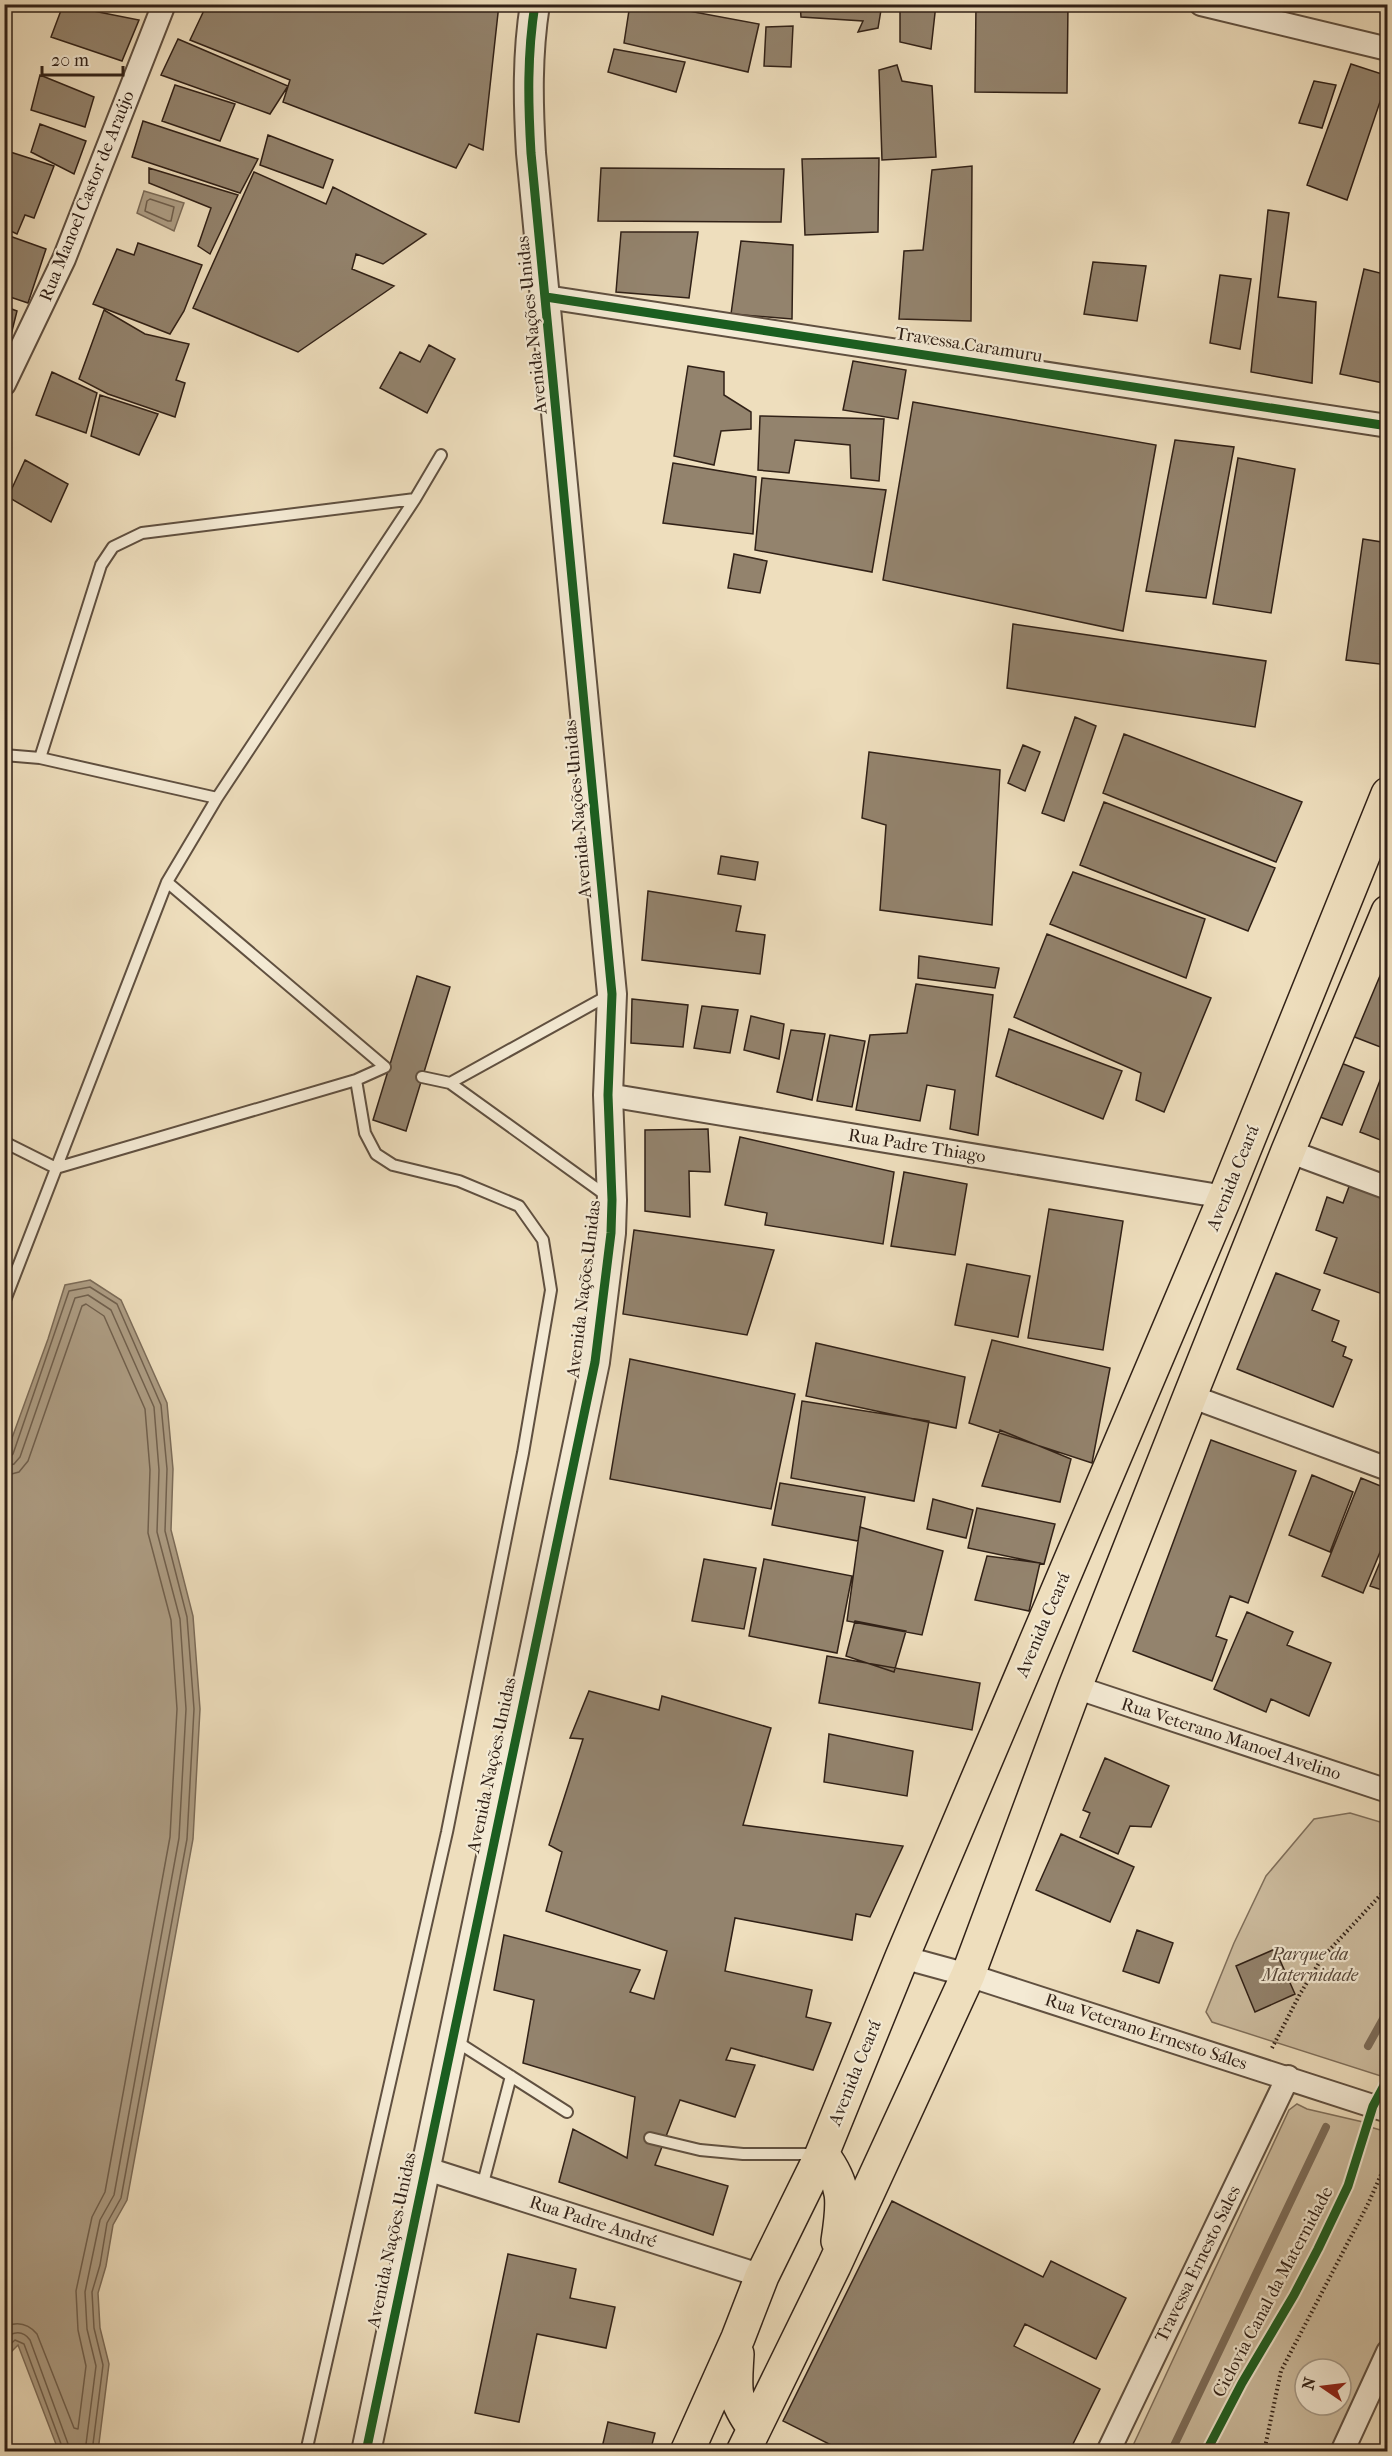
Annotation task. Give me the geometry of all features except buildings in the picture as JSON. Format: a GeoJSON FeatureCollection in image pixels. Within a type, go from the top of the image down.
{"type":"FeatureCollection","features":[{"type":"Feature","properties":{"kind":"main road","name":"Avenida Ceará"},"geometry":{"type":"LineString","coordinates":[[687,2451],[738,2338],[762,2276],[822,2154],[903,1957],[1225,1197],[1388,794]]}},
{"type":"Feature","properties":{"kind":"main road"},"geometry":{"type":"LineString","coordinates":[[749,2440],[834,2266],[968,1975],[1075,1687],[1288,1151],[1388,912]]}},
{"type":"Feature","properties":{"kind":"main road"},"geometry":{"type":"LineString","coordinates":[[822,2154],[836,2172],[840,2183],[842,2206],[834,2266]]}},
{"type":"Feature","properties":{"kind":"main road"},"geometry":{"type":"LineString","coordinates":[[738,2338],[735,2392],[749,2440]]}},
{"type":"Feature","properties":{"kind":"street","name":"Rua Manoel Castor de Araújo"},"geometry":{"type":"LineString","coordinates":[[4,384],[64,259],[164,4]]}},
{"type":"Feature","properties":{"kind":"street","name":"Avenida Nações Unidas"},"geometry":{"type":"LineString","coordinates":[[366,2451],[451,2038],[595,1362],[611,1233],[608,1095],[612,994],[528,96],[528,56],[535,4]]}},
{"type":"Feature","properties":{"kind":"street"},"geometry":{"type":"LineString","coordinates":[[1201,4],[1388,49]]}},
{"type":"Feature","properties":{"kind":"street","name":"Travessa Caramuru"},"geometry":{"type":"LineString","coordinates":[[546,297],[1388,426]]}},
{"type":"Feature","properties":{"kind":"street","name":"Rua Padre Thiago"},"geometry":{"type":"LineString","coordinates":[[608,1095],[1225,1197]]}},
{"type":"Feature","properties":{"kind":"street"},"geometry":{"type":"LineString","coordinates":[[1288,1151],[1388,1188]]}},
{"type":"Feature","properties":{"kind":"street"},"geometry":{"type":"LineString","coordinates":[[1190,1396],[1388,1468]]}},
{"type":"Feature","properties":{"kind":"street","name":"Rua Veterano Manoel Avelino"},"geometry":{"type":"LineString","coordinates":[[1075,1687],[1388,1791]]}},
{"type":"Feature","properties":{"kind":"street","name":"Rua Veterano Ernesto Sáles"},"geometry":{"type":"LineString","coordinates":[[903,1957],[968,1975],[1388,2111]]}},
{"type":"Feature","properties":{"kind":"street","name":"Travessa Ernesto Sales"},"geometry":{"type":"LineString","coordinates":[[1108,2451],[1288,2077]]}},
{"type":"Feature","properties":{"kind":"street","name":"Rua Padre André"},"geometry":{"type":"LineString","coordinates":[[424,2168],[762,2276]]}},
{"type":"Feature","properties":{"kind":"street"},"geometry":{"type":"LineString","coordinates":[[1342,2451],[1388,2352]]}},
{"type":"Feature","properties":{"kind":"lane"},"geometry":{"type":"LineString","coordinates":[[4,1303],[167,882],[217,798],[415,499],[441,455]]}},
{"type":"Feature","properties":{"kind":"lane"},"geometry":{"type":"LineString","coordinates":[[40,758],[101,566],[113,547],[142,533],[415,499]]}},
{"type":"Feature","properties":{"kind":"lane"},"geometry":{"type":"LineString","coordinates":[[4,755],[40,758],[217,798]]}},
{"type":"Feature","properties":{"kind":"lane"},"geometry":{"type":"LineString","coordinates":[[4,1142],[56,1168],[356,1080],[387,1067],[167,882]]}},
{"type":"Feature","properties":{"kind":"lane"},"geometry":{"type":"LineString","coordinates":[[450,1083],[612,994]]}},
{"type":"Feature","properties":{"kind":"lane"},"geometry":{"type":"LineString","coordinates":[[422,1077],[450,1083],[612,1200]]}},
{"type":"Feature","properties":{"kind":"lane"},"geometry":{"type":"LineString","coordinates":[[306,2451],[447,1832],[523,1453],[551,1290],[543,1240],[519,1206],[459,1182],[393,1165],[376,1154],[365,1133],[356,1080]]}},
{"type":"Feature","properties":{"kind":"lane"},"geometry":{"type":"LineString","coordinates":[[451,2038],[567,2112]]}},
{"type":"Feature","properties":{"kind":"lane"},"geometry":{"type":"LineString","coordinates":[[482,2187],[511,2076]]}},
{"type":"Feature","properties":{"kind":"lane"},"geometry":{"type":"LineString","coordinates":[[650,2138],[700,2150],[743,2154],[822,2154]]}},
{"type":"Feature","properties":{"kind":"path"},"geometry":{"type":"LineString","coordinates":[[1258,2069],[1276,2042],[1300,1994],[1322,1958],[1388,1887]]}},
{"type":"Feature","properties":{"kind":"path"},"geometry":{"type":"LineString","coordinates":[[1264,2451],[1281,2371],[1368,2204],[1388,2159]]}},
{"type":"Feature","properties":{"kind":"green space","name":"Parque da Maternidade"},"geometry":{"type":"Polygon","coordinates":[[[1350,1813],[1387,1824],[1387,2078],[1212,2022],[1206,2012],[1234,1943],[1266,1876],[1314,1819],[1350,1813]]]}},
{"type":"Feature","properties":{"kind":"green space"},"geometry":{"type":"Polygon","coordinates":[[[1297,2104],[1307,2109],[1363,2122],[1367,2126],[1387,2132],[1387,2341],[1353,2414],[1353,2357],[1293,2357],[1293,2417],[1352,2417],[1336,2451],[1130,2452],[1289,2110],[1297,2104]]]}},
{"type":"Feature","properties":{"kind":"water"},"geometry":{"type":"Polygon","coordinates":[[[144,191],[184,203],[174,231],[137,213],[144,191]]]}},
{"type":"Feature","properties":{"kind":"water"},"geometry":{"type":"Polygon","coordinates":[[[90,1280],[121,1300],[167,1403],[173,1469],[171,1530],[193,1616],[200,1709],[193,1839],[127,2200],[113,2225],[106,2266],[98,2293],[100,2328],[109,2364],[98,2451],[59,2452],[18,2345],[5,2358],[4,1460],[65,1285],[90,1280]]]}},
{"type":"Feature","properties":{"kind":"waterway"},"geometry":{"type":"LineString","coordinates":[[1368,2046],[1388,2010]]}},
{"type":"Feature","properties":{"kind":"waterway"},"geometry":{"type":"LineString","coordinates":[[1171,2452],[1326,2127]]}},
{"type":"Feature","properties":{"kind":"cycle path"},"geometry":{"type":"LineString","coordinates":[[366,2452],[595,1362],[611,1233],[608,1095],[612,994],[531,153],[529,78],[535,4]]}},
{"type":"Feature","properties":{"kind":"cycle path"},"geometry":{"type":"LineString","coordinates":[[546,297],[1388,426]]}},
{"type":"Feature","properties":{"kind":"cycle path","name":"Ciclovia Canal da Maternidade"},"geometry":{"type":"LineString","coordinates":[[1206,2452],[1242,2383],[1294,2295],[1318,2249],[1348,2186],[1373,2106],[1388,2078]]}}]}
